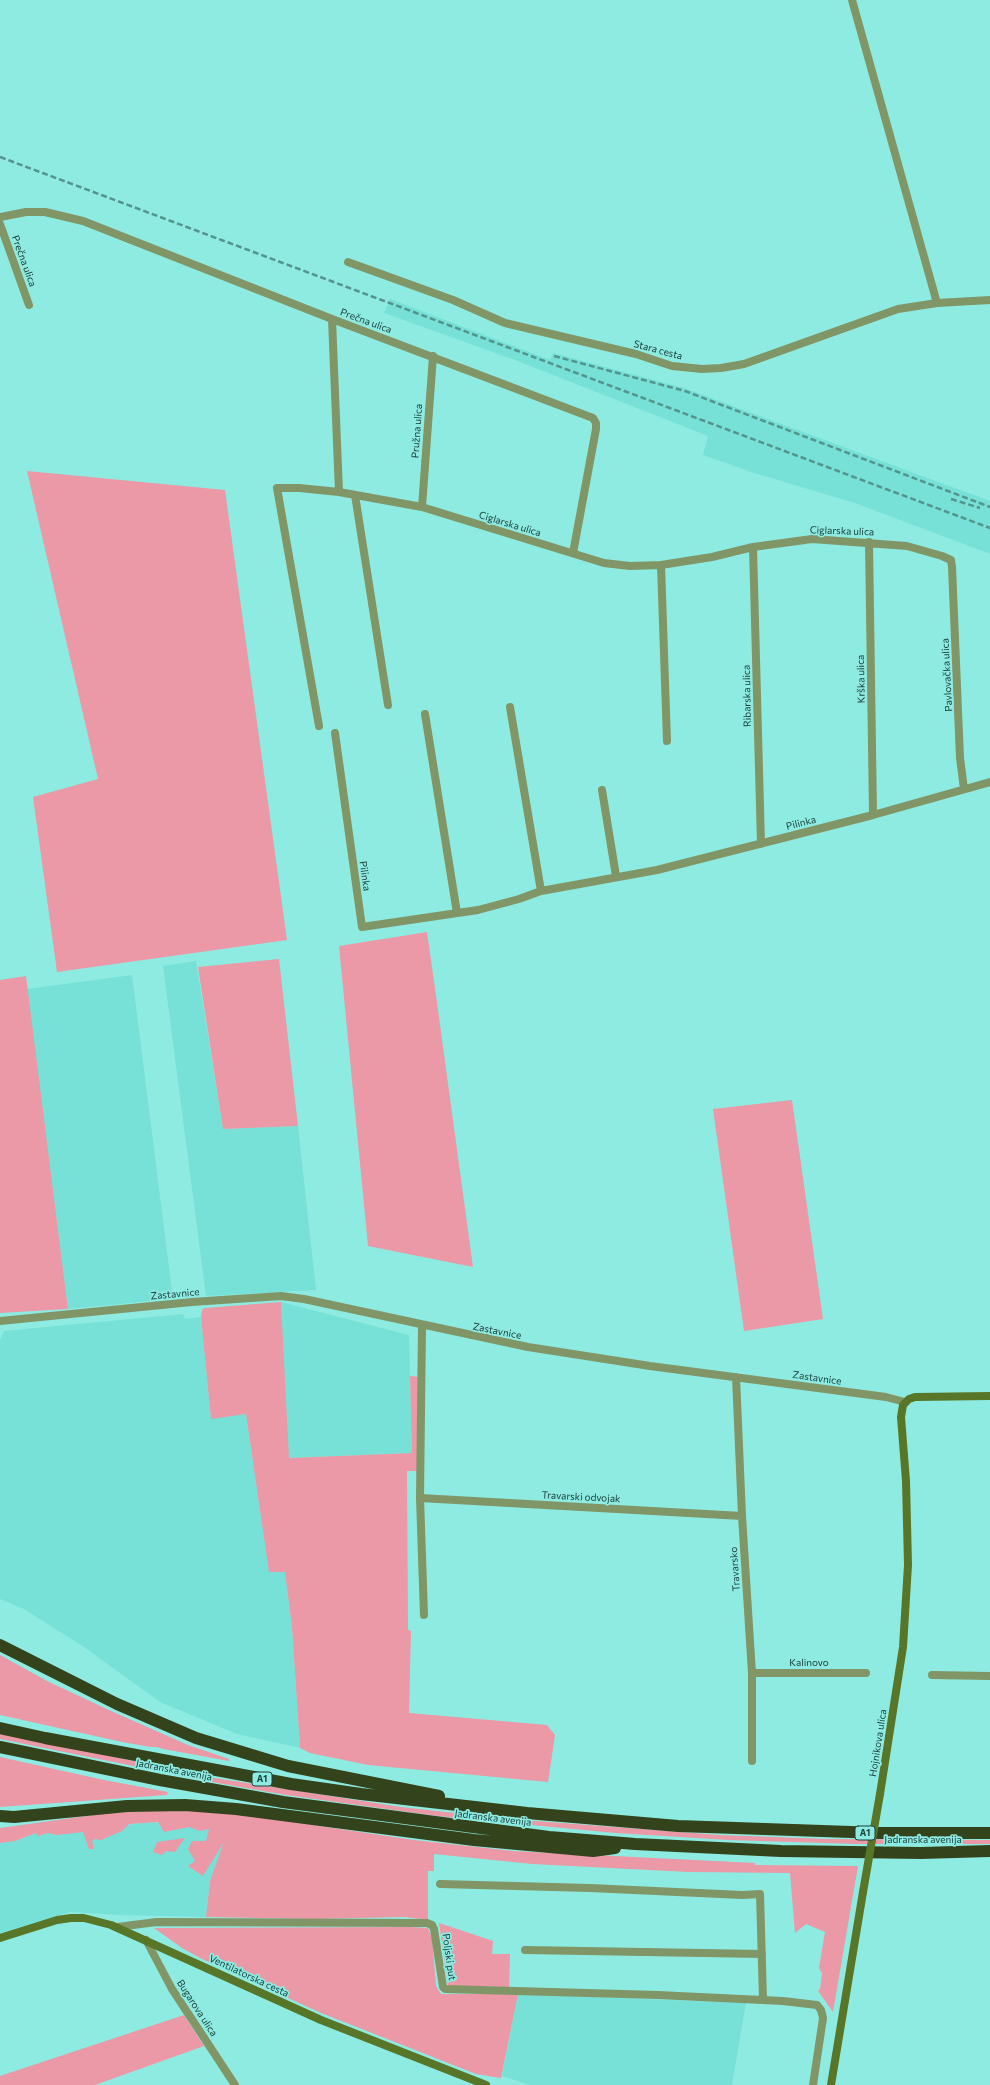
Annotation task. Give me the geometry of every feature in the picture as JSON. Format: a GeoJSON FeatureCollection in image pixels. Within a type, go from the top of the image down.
{"type":"FeatureCollection","features":[{"type":"Feature","properties":{"kind":"highway"},"geometry":{"type":"LineString","coordinates":[[0,1646],[154,1721],[216,1744],[288,1766],[527,1813]]}},
{"type":"Feature","properties":{"kind":"highway","name":"Jadranska avenija"},"geometry":{"type":"LineString","coordinates":[[0,1728],[68,1743],[291,1784],[360,1794],[527,1813],[678,1826],[880,1833],[990,1832]]}},
{"type":"Feature","properties":{"kind":"highway","name":"Jadranska avenija"},"geometry":{"type":"LineString","coordinates":[[0,1746],[153,1779],[283,1802],[541,1836],[635,1844],[866,1852],[990,1852]]}},
{"type":"Feature","properties":{"kind":"highway"},"geometry":{"type":"LineString","coordinates":[[0,1816],[14,1817],[127,1806],[185,1805],[236,1809],[474,1840],[555,1848],[593,1851],[635,1844]]}},
{"type":"Feature","properties":{"kind":"main road","name":"Zastavnice"},"geometry":{"type":"LineString","coordinates":[[905,1402],[915,1397],[990,1396]]}},
{"type":"Feature","properties":{"kind":"main road","name":"Hojnikova ulica"},"geometry":{"type":"LineString","coordinates":[[831,2085],[880,1794],[903,1640],[908,1564],[906,1481],[901,1417],[905,1402]]}},
{"type":"Feature","properties":{"kind":"main road","name":"Ventilatorska cesta"},"geometry":{"type":"LineString","coordinates":[[0,1938],[56,1920],[71,1918],[84,1918],[116,1927],[321,2020],[486,2085]]}},
{"type":"Feature","properties":{"kind":"street"},"geometry":{"type":"LineString","coordinates":[[852,0],[937,303]]}},
{"type":"Feature","properties":{"kind":"street","name":"Prečna ulica"},"geometry":{"type":"LineString","coordinates":[[0,217],[26,212],[45,212],[83,221],[332,319],[593,418],[596,424],[596,429],[573,553]]}},
{"type":"Feature","properties":{"kind":"street","name":"Prečna ulica"},"geometry":{"type":"LineString","coordinates":[[0,224],[29,305]]}},
{"type":"Feature","properties":{"kind":"street","name":"Stara cesta"},"geometry":{"type":"LineString","coordinates":[[348,262],[453,300],[505,323],[688,368],[721,368],[744,364],[898,309],[937,303],[990,300]]}},
{"type":"Feature","properties":{"kind":"street"},"geometry":{"type":"LineString","coordinates":[[332,319],[339,492]]}},
{"type":"Feature","properties":{"kind":"street","name":"Pružna ulica"},"geometry":{"type":"LineString","coordinates":[[422,507],[432,356]]}},
{"type":"Feature","properties":{"kind":"street","name":"Ciglarska ulica"},"geometry":{"type":"LineString","coordinates":[[319,726],[277,488],[299,488],[339,492],[422,507],[604,563],[630,566],[661,565],[712,557],[753,547],[812,538],[907,546],[951,560]]}},
{"type":"Feature","properties":{"kind":"street"},"geometry":{"type":"LineString","coordinates":[[355,495],[388,706]]}},
{"type":"Feature","properties":{"kind":"street","name":"Krška ulica"},"geometry":{"type":"LineString","coordinates":[[869,542],[873,815]]}},
{"type":"Feature","properties":{"kind":"street","name":"Ribarska ulica"},"geometry":{"type":"LineString","coordinates":[[753,547],[761,844]]}},
{"type":"Feature","properties":{"kind":"street","name":"Pavlovačka ulica"},"geometry":{"type":"LineString","coordinates":[[951,560],[960,758],[964,790]]}},
{"type":"Feature","properties":{"kind":"street"},"geometry":{"type":"LineString","coordinates":[[661,565],[667,741]]}},
{"type":"Feature","properties":{"kind":"street"},"geometry":{"type":"LineString","coordinates":[[510,707],[541,891]]}},
{"type":"Feature","properties":{"kind":"street"},"geometry":{"type":"LineString","coordinates":[[425,714],[457,913]]}},
{"type":"Feature","properties":{"kind":"street","name":"Pilinka"},"geometry":{"type":"LineString","coordinates":[[335,732],[362,927],[496,906],[541,891],[616,876],[657,870],[873,815],[990,782]]}},
{"type":"Feature","properties":{"kind":"street"},"geometry":{"type":"LineString","coordinates":[[602,790],[616,876]]}},
{"type":"Feature","properties":{"kind":"street","name":"Zastavnice"},"geometry":{"type":"LineString","coordinates":[[0,1321],[192,1302],[281,1296],[304,1299],[422,1326],[528,1347],[650,1366],[736,1376],[886,1397],[905,1402]]}},
{"type":"Feature","properties":{"kind":"street"},"geometry":{"type":"LineString","coordinates":[[422,1326],[420,1498],[424,1615]]}},
{"type":"Feature","properties":{"kind":"street","name":"Travarsko"},"geometry":{"type":"LineString","coordinates":[[736,1376],[742,1516],[752,1673],[752,1761]]}},
{"type":"Feature","properties":{"kind":"street","name":"Travarski odvojak"},"geometry":{"type":"LineString","coordinates":[[420,1498],[742,1516]]}},
{"type":"Feature","properties":{"kind":"street","name":"Kalinovo"},"geometry":{"type":"LineString","coordinates":[[752,1673],[866,1673]]}},
{"type":"Feature","properties":{"kind":"street"},"geometry":{"type":"LineString","coordinates":[[932,1675],[990,1676]]}},
{"type":"Feature","properties":{"kind":"street"},"geometry":{"type":"LineString","coordinates":[[440,1884],[590,1888],[742,1895],[760,1894],[763,2000]]}},
{"type":"Feature","properties":{"kind":"street","name":"Poljski put"},"geometry":{"type":"LineString","coordinates":[[116,1927],[157,1922],[426,1923],[432,1925],[434,1929],[443,1987],[445,1989],[658,1995],[763,2000],[817,2005],[821,2010],[822,2018],[813,2085]]}},
{"type":"Feature","properties":{"kind":"street","name":"Bugarova ulica"},"geometry":{"type":"LineString","coordinates":[[146,1940],[172,1989],[235,2085]]}},
{"type":"Feature","properties":{"kind":"street"},"geometry":{"type":"LineString","coordinates":[[525,1950],[762,1954]]}},
{"type":"Feature","properties":{"kind":"shaded area"},"geometry":{"type":"Polygon","coordinates":[[[390,299],[550,360],[553,353],[684,388],[990,501],[990,554],[855,503],[751,472],[703,455],[708,436],[515,360],[384,313],[390,299]]]}},
{"type":"Feature","properties":{"kind":"shaded area"},"geometry":{"type":"Polygon","coordinates":[[[27,471],[225,490],[287,940],[57,972],[33,797],[98,779],[27,471]]]}},
{"type":"Feature","properties":{"kind":"shaded area"},"geometry":{"type":"Polygon","coordinates":[[[427,932],[473,1267],[368,1246],[339,946],[427,932]]]}},
{"type":"Feature","properties":{"kind":"shaded area"},"geometry":{"type":"Polygon","coordinates":[[[279,959],[298,1126],[223,1129],[198,967],[279,959]]]}},
{"type":"Feature","properties":{"kind":"shaded area"},"geometry":{"type":"Polygon","coordinates":[[[196,961],[223,1129],[298,1126],[316,1290],[206,1296],[163,966],[196,961]]]}},
{"type":"Feature","properties":{"kind":"shaded area"},"geometry":{"type":"Polygon","coordinates":[[[132,975],[173,1299],[68,1309],[27,989],[132,975]]]}},
{"type":"Feature","properties":{"kind":"shaded area"},"geometry":{"type":"Polygon","coordinates":[[[26,976],[68,1309],[0,1313],[0,980],[26,976]]]}},
{"type":"Feature","properties":{"kind":"shaded area"},"geometry":{"type":"Polygon","coordinates":[[[792,1100],[823,1319],[744,1331],[713,1109],[792,1100]]]}},
{"type":"Feature","properties":{"kind":"shaded area"},"geometry":{"type":"Polygon","coordinates":[[[281,1302],[409,1335],[412,1453],[288,1458],[281,1302]]]}},
{"type":"Feature","properties":{"kind":"shaded area"},"geometry":{"type":"Polygon","coordinates":[[[281,1302],[289,1458],[412,1453],[410,1376],[418,1377],[417,1471],[407,1471],[408,1630],[411,1631],[409,1713],[547,1725],[555,1735],[548,1782],[368,1765],[310,1753],[300,1748],[292,1627],[285,1572],[269,1572],[246,1414],[211,1419],[201,1317],[202,1310],[205,1308],[281,1302]]]}},
{"type":"Feature","properties":{"kind":"shaded area"},"geometry":{"type":"Polygon","coordinates":[[[183,1314],[185,1319],[201,1317],[211,1418],[246,1414],[269,1571],[285,1572],[292,1627],[300,1748],[237,1734],[160,1702],[84,1647],[24,1609],[0,1599],[0,1340],[4,1331],[183,1314]]]}},
{"type":"Feature","properties":{"kind":"shaded area"},"geometry":{"type":"Polygon","coordinates":[[[0,1655],[47,1681],[111,1711],[188,1745],[229,1759],[229,1761],[122,1742],[0,1715],[0,1655]]]}},
{"type":"Feature","properties":{"kind":"shaded area"},"geometry":{"type":"Polygon","coordinates":[[[0,1733],[215,1778],[401,1807],[509,1819],[720,1835],[829,1839],[990,1840],[990,1844],[857,1844],[728,1840],[615,1833],[437,1816],[286,1795],[212,1782],[0,1739],[0,1733]]]}},
{"type":"Feature","properties":{"kind":"shaded area"},"geometry":{"type":"Polygon","coordinates":[[[0,1757],[104,1780],[168,1792],[167,1795],[0,1807],[0,1757]]]}},
{"type":"Feature","properties":{"kind":"shaded area"},"geometry":{"type":"Polygon","coordinates":[[[181,1810],[232,1813],[414,1840],[513,1851],[755,1863],[755,1865],[858,1866],[833,2012],[818,1991],[820,1989],[822,1973],[819,1968],[825,1932],[806,1924],[795,1933],[790,1873],[689,1872],[532,1864],[434,1854],[434,1871],[428,1871],[428,1920],[405,1917],[313,1919],[206,1917],[210,1881],[224,1842],[203,1876],[188,1866],[195,1861],[188,1849],[192,1841],[206,1841],[209,1829],[200,1831],[189,1827],[164,1832],[158,1822],[129,1824],[122,1831],[101,1840],[95,1839],[92,1841],[94,1849],[89,1849],[83,1832],[57,1835],[48,1833],[38,1836],[36,1833],[15,1841],[0,1843],[0,1828],[115,1812],[181,1810]]]}},
{"type":"Feature","properties":{"kind":"shaded area"},"geometry":{"type":"Polygon","coordinates":[[[201,1822],[237,1826],[210,1881],[206,1917],[119,1915],[71,1912],[0,1933],[0,1843],[15,1841],[36,1833],[38,1836],[48,1833],[57,1835],[141,1823],[201,1822]]]}},
{"type":"Feature","properties":{"kind":"shaded area"},"geometry":{"type":"Polygon","coordinates":[[[185,1838],[175,1852],[166,1851],[162,1855],[153,1852],[157,1842],[185,1838]]]}},
{"type":"Feature","properties":{"kind":"shaded area"},"geometry":{"type":"Polygon","coordinates":[[[439,1923],[493,1941],[492,1954],[510,1954],[509,1987],[448,1986],[439,1923]]]}},
{"type":"Feature","properties":{"kind":"shaded area"},"geometry":{"type":"Polygon","coordinates":[[[154,1928],[428,1928],[432,1938],[436,1986],[441,1994],[518,1994],[501,2078],[476,2074],[321,2013],[200,1958],[182,1948],[154,1928]]]}},
{"type":"Feature","properties":{"kind":"shaded area"},"geometry":{"type":"Polygon","coordinates":[[[518,1994],[746,2003],[732,2085],[530,2085],[502,2076],[518,1994]]]}},
{"type":"Feature","properties":{"kind":"shaded area"},"geometry":{"type":"Polygon","coordinates":[[[184,2015],[204,2046],[95,2085],[0,2085],[0,2076],[184,2015]]]}},
{"type":"Feature","properties":{"kind":"railway"},"geometry":{"type":"LineString","coordinates":[[0,157],[990,528]]}},
{"type":"Feature","properties":{"kind":"railway"},"geometry":{"type":"LineString","coordinates":[[554,356],[685,391],[990,507]]}},
{"type":"Feature","properties":{"kind":"railway"},"geometry":{"type":"LineString","coordinates":[[951,499],[980,508]]}}]}
